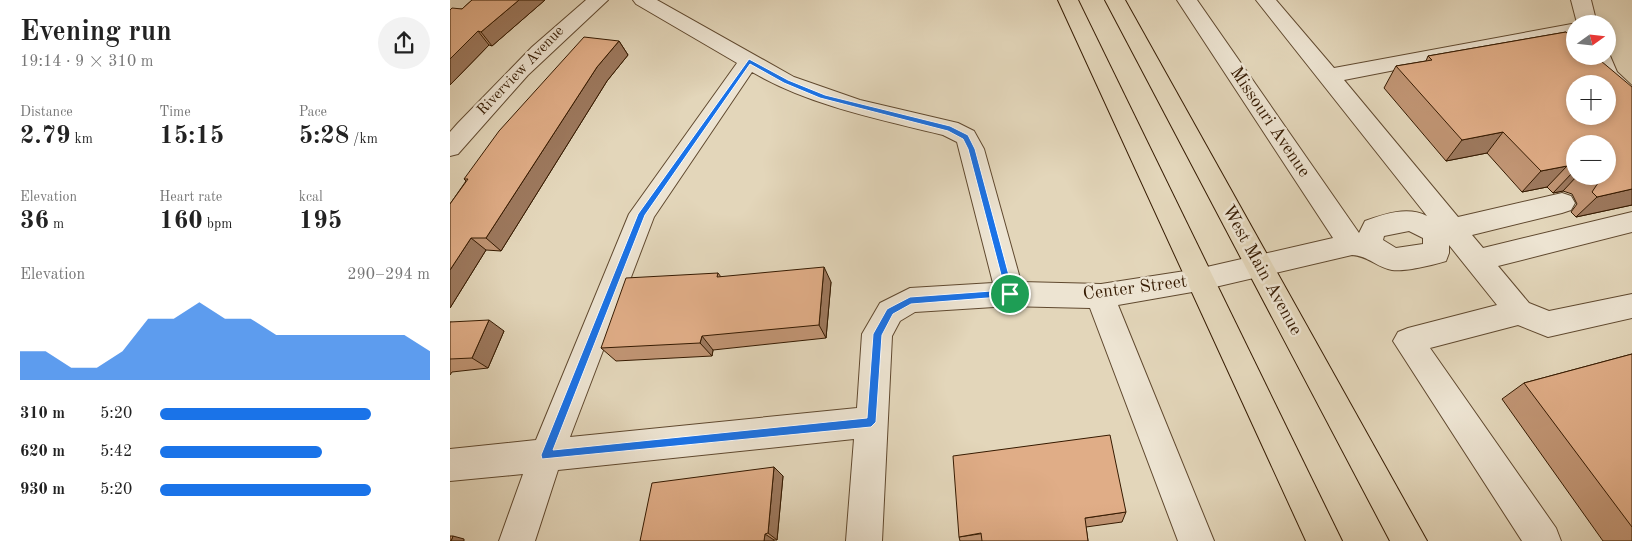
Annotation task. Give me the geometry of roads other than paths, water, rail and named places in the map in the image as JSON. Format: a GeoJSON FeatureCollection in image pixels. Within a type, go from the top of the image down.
{"type":"FeatureCollection","features":[{"type":"Feature","properties":{"kind":"main road"},"geometry":{"type":"LineString","coordinates":[[1068,0],[1198,280],[1324,541]]}},
{"type":"Feature","properties":{"kind":"main road","name":"West Main Avenue"},"geometry":{"type":"LineString","coordinates":[[1115,0],[1409,541]]}},
{"type":"Feature","properties":{"kind":"street","name":"Riverview Avenue"},"geometry":{"type":"LineString","coordinates":[[450,148],[469,125],[569,22],[598,0]]}},
{"type":"Feature","properties":{"kind":"street"},"geometry":{"type":"LineString","coordinates":[[643,0],[786,82],[823,96],[950,129],[966,137],[972,149],[1010,294]]}},
{"type":"Feature","properties":{"kind":"street","name":"Missouri Avenue"},"geometry":{"type":"LineString","coordinates":[[1187,0],[1360,244]]}},
{"type":"Feature","properties":{"kind":"street"},"geometry":{"type":"LineString","coordinates":[[1266,0],[1329,76],[1444,231],[1477,260],[1519,312],[1548,324],[1632,306]]}},
{"type":"Feature","properties":{"kind":"street"},"geometry":{"type":"LineString","coordinates":[[1581,0],[1585,15]]}},
{"type":"Feature","properties":{"kind":"street"},"geometry":{"type":"LineString","coordinates":[[1329,76],[1566,31]]}},
{"type":"Feature","properties":{"kind":"street"},"geometry":{"type":"LineString","coordinates":[[517,541],[546,455],[642,214],[749,61]]}},
{"type":"Feature","properties":{"kind":"street"},"geometry":{"type":"LineString","coordinates":[[1603,65],[1607,75],[1632,99]]}},
{"type":"Feature","properties":{"kind":"street"},"geometry":{"type":"LineString","coordinates":[[1444,231],[1436,253],[1393,259],[1360,244],[1374,228],[1412,220],[1444,231],[1562,203]]}},
{"type":"Feature","properties":{"kind":"street"},"geometry":{"type":"LineString","coordinates":[[1477,260],[1632,222]]}},
{"type":"Feature","properties":{"kind":"street","name":"Center Street"},"geometry":{"type":"LineString","coordinates":[[864,541],[877,334],[890,312],[910,300],[1010,294],[1101,296],[1198,280],[1360,244]]}},
{"type":"Feature","properties":{"kind":"street"},"geometry":{"type":"LineString","coordinates":[[1101,296],[1111,328],[1196,541]]}},
{"type":"Feature","properties":{"kind":"street"},"geometry":{"type":"LineString","coordinates":[[1519,312],[1408,341],[1543,541]]}},
{"type":"Feature","properties":{"kind":"street"},"geometry":{"type":"LineString","coordinates":[[450,465],[871,422]]}}]}
